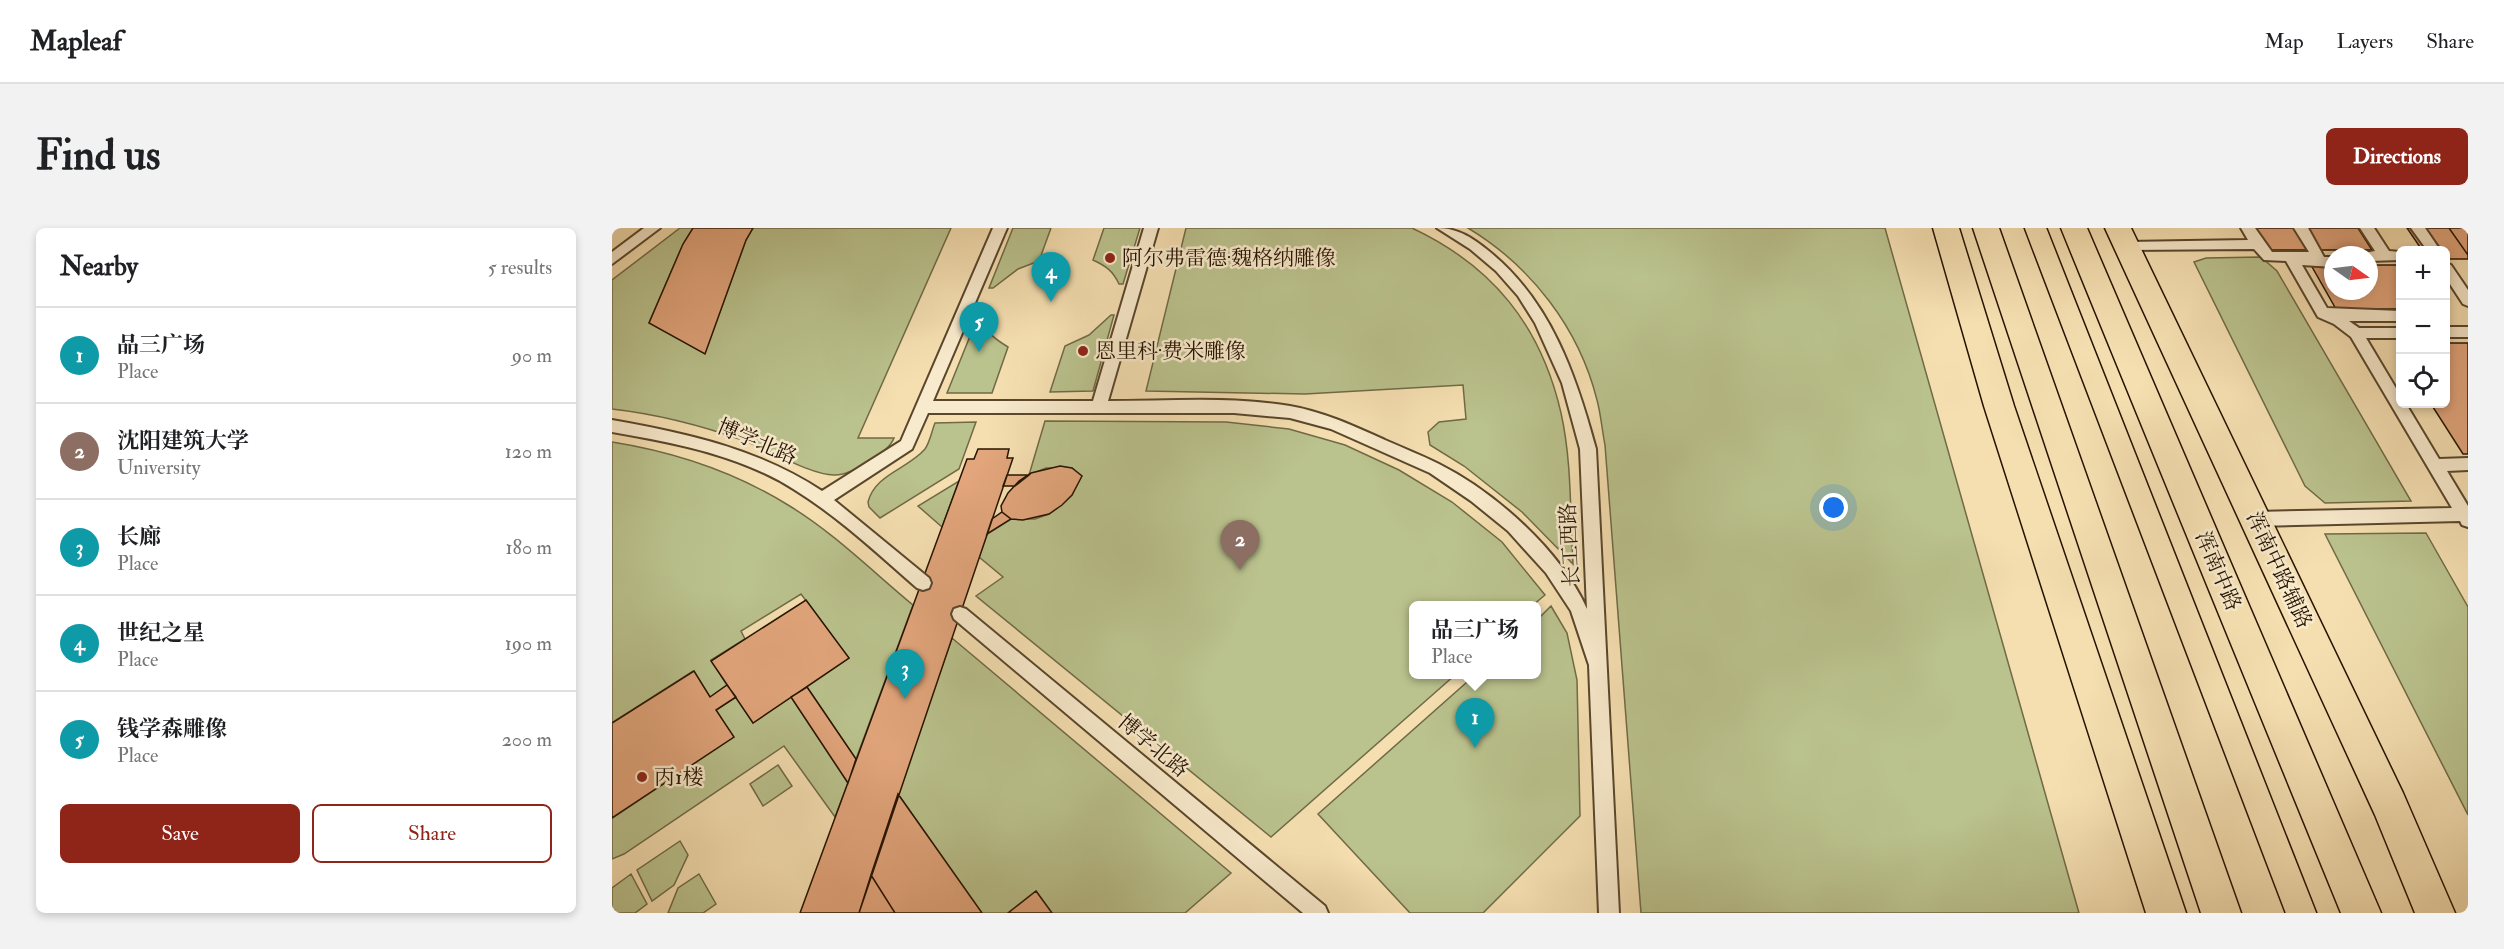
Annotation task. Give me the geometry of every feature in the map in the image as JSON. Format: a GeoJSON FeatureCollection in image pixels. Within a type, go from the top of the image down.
{"type":"FeatureCollection","features":[{"type":"Feature","properties":{"kind":"main road"},"geometry":{"type":"LineString","coordinates":[[1946,228],[2003,418],[2166,913]]}},
{"type":"Feature","properties":{"kind":"main road"},"geometry":{"type":"LineString","coordinates":[[1986,228],[2216,900]]}},
{"type":"Feature","properties":{"kind":"main road","name":"浑南中路"},"geometry":{"type":"LineString","coordinates":[[2074,228],[2354,896]]}},
{"type":"Feature","properties":{"kind":"main road","name":"浑南中路辅路"},"geometry":{"type":"LineString","coordinates":[[2122,237],[2390,806],[2435,913]]}},
{"type":"Feature","properties":{"kind":"lane"},"geometry":{"type":"LineString","coordinates":[[612,259],[653,228]]}},
{"type":"Feature","properties":{"kind":"lane"},"geometry":{"type":"LineString","coordinates":[[823,499],[907,445],[1000,228]]}},
{"type":"Feature","properties":{"kind":"lane"},"geometry":{"type":"LineString","coordinates":[[1099,406],[1151,228]]}},
{"type":"Feature","properties":{"kind":"lane","name":"长工西路"},"geometry":{"type":"LineString","coordinates":[[1444,228],[1485,255],[1519,286],[1543,324],[1563,364],[1578,405],[1588,449],[1609,913]]}},
{"type":"Feature","properties":{"kind":"lane"},"geometry":{"type":"LineString","coordinates":[[2248,228],[2257,244],[2269,257],[2324,261]]}},
{"type":"Feature","properties":{"kind":"lane"},"geometry":{"type":"LineString","coordinates":[[2301,228],[2318,256]]}},
{"type":"Feature","properties":{"kind":"lane"},"geometry":{"type":"LineString","coordinates":[[2367,228],[2385,256]]}},
{"type":"Feature","properties":{"kind":"lane"},"geometry":{"type":"LineString","coordinates":[[2418,228],[2431,246]]}},
{"type":"Feature","properties":{"kind":"lane"},"geometry":{"type":"LineString","coordinates":[[2122,237],[2257,244]]}},
{"type":"Feature","properties":{"kind":"lane"},"geometry":{"type":"LineString","coordinates":[[2295,259],[2324,256]]}},
{"type":"Feature","properties":{"kind":"lane"},"geometry":{"type":"LineString","coordinates":[[2378,256],[2396,256]]}},
{"type":"Feature","properties":{"kind":"lane"},"geometry":{"type":"LineString","coordinates":[[2295,259],[2329,311],[2351,316],[2396,316]]}},
{"type":"Feature","properties":{"kind":"lane"},"geometry":{"type":"LineString","coordinates":[[2295,259],[2323,313],[2356,333],[2466,517]]}},
{"type":"Feature","properties":{"kind":"lane"},"geometry":{"type":"LineString","coordinates":[[2378,262],[2396,262]]}},
{"type":"Feature","properties":{"kind":"lane"},"geometry":{"type":"LineString","coordinates":[[2450,275],[2468,301]]}},
{"type":"Feature","properties":{"kind":"lane"},"geometry":{"type":"LineString","coordinates":[[2450,332],[2468,332]]}},
{"type":"Feature","properties":{"kind":"lane"},"geometry":{"type":"LineString","coordinates":[[2356,333],[2396,333]]}},
{"type":"Feature","properties":{"kind":"lane"},"geometry":{"type":"LineString","coordinates":[[925,406],[1234,407],[1290,412],[1335,424],[1435,469],[1477,496],[1514,526],[1552,568],[1578,608],[1597,663]]}},
{"type":"Feature","properties":{"kind":"lane","name":"博学北路"},"geometry":{"type":"LineString","coordinates":[[612,426],[710,445],[776,472],[823,499],[923,583]]}},
{"type":"Feature","properties":{"kind":"lane"},"geometry":{"type":"LineString","coordinates":[[2435,465],[2468,464]]}},
{"type":"Feature","properties":{"kind":"lane"},"geometry":{"type":"LineString","coordinates":[[2255,519],[2466,517]]}},
{"type":"Feature","properties":{"kind":"lane","name":"博学北路"},"geometry":{"type":"LineString","coordinates":[[960,614],[1318,913]]}},
{"type":"Feature","properties":{"kind":"green space"},"geometry":{"type":"Polygon","coordinates":[[[680,228],[693,228],[683,244],[649,323],[705,353],[746,240],[753,228],[951,228],[858,438],[894,438],[885,450],[849,472],[825,474],[802,467],[745,441],[713,430],[662,417],[612,409],[612,280],[680,228]]]}},
{"type":"Feature","properties":{"kind":"green space"},"geometry":{"type":"Polygon","coordinates":[[[1013,228],[1051,228],[1039,261],[1018,269],[993,288],[989,288],[1013,228]]]}},
{"type":"Feature","properties":{"kind":"green space"},"geometry":{"type":"Polygon","coordinates":[[[1104,228],[1140,228],[1123,284],[1119,284],[1109,269],[1093,260],[1104,228]]]}},
{"type":"Feature","properties":{"kind":"green space"},"geometry":{"type":"Polygon","coordinates":[[[1186,228],[1412,228],[1441,243],[1489,280],[1526,326],[1541,353],[1552,382],[1565,432],[1573,564],[1522,512],[1464,466],[1430,445],[1428,432],[1439,422],[1466,419],[1463,385],[1305,394],[1146,391],[1186,228]]]}},
{"type":"Feature","properties":{"kind":"green space"},"geometry":{"type":"Polygon","coordinates":[[[1468,228],[1885,228],[2079,913],[1641,913],[1605,445],[1600,411],[1589,373],[1578,348],[1549,301],[1512,261],[1491,243],[1468,228]]]}},
{"type":"Feature","properties":{"kind":"green space"},"geometry":{"type":"Polygon","coordinates":[[[2261,257],[2277,271],[2411,501],[2325,503],[2305,486],[2194,262],[2206,258],[2261,257]]]}},
{"type":"Feature","properties":{"kind":"green space"},"geometry":{"type":"Polygon","coordinates":[[[1111,315],[1114,315],[1093,391],[1050,392],[1065,346],[1089,335],[1111,315]]]}},
{"type":"Feature","properties":{"kind":"green space"},"geometry":{"type":"Polygon","coordinates":[[[983,318],[986,328],[992,335],[1008,347],[992,393],[947,393],[977,319],[983,318]]]}},
{"type":"Feature","properties":{"kind":"green space"},"geometry":{"type":"Polygon","coordinates":[[[1045,421],[1226,422],[1289,429],[1345,445],[1399,470],[1452,502],[1502,542],[1545,595],[1538,601],[1409,601],[1409,679],[1450,679],[1271,837],[976,596],[1003,577],[979,557],[987,534],[1011,519],[1035,519],[1049,514],[1072,495],[1081,476],[1072,468],[1046,468],[1029,475],[1045,421]]]}},
{"type":"Feature","properties":{"kind":"green space"},"geometry":{"type":"Polygon","coordinates":[[[976,422],[959,469],[880,518],[869,507],[868,502],[877,485],[925,449],[935,423],[976,422]]]}},
{"type":"Feature","properties":{"kind":"green space"},"geometry":{"type":"Polygon","coordinates":[[[612,442],[658,451],[703,464],[767,493],[821,527],[913,605],[856,759],[807,687],[849,658],[801,594],[741,631],[745,639],[711,660],[727,685],[710,697],[693,671],[612,723],[612,442]]]}},
{"type":"Feature","properties":{"kind":"green space"},"geometry":{"type":"Polygon","coordinates":[[[959,481],[942,527],[918,506],[959,481]]]}},
{"type":"Feature","properties":{"kind":"green space"},"geometry":{"type":"Polygon","coordinates":[[[2426,533],[2468,607],[2468,815],[2325,534],[2426,533]]]}},
{"type":"Feature","properties":{"kind":"green space"},"geometry":{"type":"Polygon","coordinates":[[[1551,606],[1567,633],[1577,680],[1580,816],[1483,913],[1410,913],[1318,814],[1470,679],[1541,679],[1541,616],[1551,606]]]}},
{"type":"Feature","properties":{"kind":"green space"},"geometry":{"type":"Polygon","coordinates":[[[952,638],[1231,873],[1185,913],[1052,913],[1036,891],[1008,913],[982,913],[898,794],[952,638]]]}},
{"type":"Feature","properties":{"kind":"green space"},"geometry":{"type":"Polygon","coordinates":[[[736,697],[753,723],[791,697],[848,783],[835,817],[784,746],[624,854],[612,859],[612,818],[733,737],[716,710],[736,697]]]}},
{"type":"Feature","properties":{"kind":"green space"},"geometry":{"type":"Polygon","coordinates":[[[778,765],[792,786],[763,806],[750,784],[778,765]]]}},
{"type":"Feature","properties":{"kind":"green space"},"geometry":{"type":"Polygon","coordinates":[[[680,841],[688,855],[674,885],[652,901],[637,870],[680,841]]]}},
{"type":"Feature","properties":{"kind":"green space"},"geometry":{"type":"Polygon","coordinates":[[[631,874],[647,904],[635,913],[612,913],[612,888],[631,874]]]}},
{"type":"Feature","properties":{"kind":"green space"},"geometry":{"type":"Polygon","coordinates":[[[699,874],[716,904],[703,913],[668,913],[678,888],[699,874]]]}},
{"type":"Feature","properties":{"kind":"building"},"geometry":{"type":"Polygon","coordinates":[[[693,228],[753,228],[746,240],[705,354],[649,323],[683,244],[693,228]]]}},
{"type":"Feature","properties":{"kind":"building"},"geometry":{"type":"Polygon","coordinates":[[[2254,228],[2358,228],[2369,246],[2324,246],[2324,250],[2267,250],[2254,228]]]}},
{"type":"Feature","properties":{"kind":"building"},"geometry":{"type":"Polygon","coordinates":[[[2407,228],[2449,228],[2468,255],[2468,259],[2450,259],[2450,246],[2419,246],[2407,228]]]}},
{"type":"Feature","properties":{"kind":"building"},"geometry":{"type":"Polygon","coordinates":[[[2449,228],[2468,228],[2468,255],[2449,228]]]}},
{"type":"Feature","properties":{"kind":"building"},"geometry":{"type":"Polygon","coordinates":[[[2311,265],[2324,265],[2324,288],[2311,265]]]}},
{"type":"Feature","properties":{"kind":"building"},"geometry":{"type":"Polygon","coordinates":[[[2378,265],[2396,265],[2396,309],[2336,309],[2331,300],[2378,300],[2378,265]]]}},
{"type":"Feature","properties":{"kind":"building"},"geometry":{"type":"Polygon","coordinates":[[[2450,343],[2468,343],[2468,454],[2463,454],[2434,408],[2450,408],[2450,343]]]}},
{"type":"Feature","properties":{"kind":"building"},"geometry":{"type":"Polygon","coordinates":[[[978,449],[1009,449],[1007,458],[1013,458],[859,913],[800,913],[967,459],[974,459],[978,449]]]}},
{"type":"Feature","properties":{"kind":"building"},"geometry":{"type":"Polygon","coordinates":[[[1060,466],[1072,468],[1082,476],[1072,495],[1062,505],[1049,514],[1023,520],[1011,519],[1002,512],[1001,506],[1008,493],[1019,481],[1031,473],[1060,466]]]}},
{"type":"Feature","properties":{"kind":"building"},"geometry":{"type":"Polygon","coordinates":[[[1007,475],[1029,475],[1015,486],[1003,486],[1007,475]]]}},
{"type":"Feature","properties":{"kind":"building"},"geometry":{"type":"Polygon","coordinates":[[[1002,512],[1011,519],[987,534],[992,519],[1002,512]]]}},
{"type":"Feature","properties":{"kind":"building"},"geometry":{"type":"Polygon","coordinates":[[[806,600],[849,658],[753,723],[711,661],[806,600]]]}},
{"type":"Feature","properties":{"kind":"building","name":"丙1楼"},"geometry":{"type":"Polygon","coordinates":[[[694,671],[710,697],[727,685],[736,697],[716,710],[734,737],[612,818],[612,723],[694,671]]]}},
{"type":"Feature","properties":{"kind":"building"},"geometry":{"type":"Polygon","coordinates":[[[807,687],[856,759],[848,783],[791,697],[807,687]]]}},
{"type":"Feature","properties":{"kind":"building"},"geometry":{"type":"Polygon","coordinates":[[[898,794],[982,913],[895,913],[871,875],[898,794]]]}},
{"type":"Feature","properties":{"kind":"building"},"geometry":{"type":"Polygon","coordinates":[[[871,875],[895,913],[859,913],[871,875]]]}},
{"type":"Feature","properties":{"kind":"building"},"geometry":{"type":"Polygon","coordinates":[[[1036,891],[1052,913],[1008,913],[1036,891]]]}},
{"type":"Feature","properties":{"kind":"tram line"},"geometry":{"type":"LineString","coordinates":[[2024,228],[2285,913]]}},
{"type":"Feature","properties":{"kind":"tram line"},"geometry":{"type":"LineString","coordinates":[[2047,228],[2317,913]]}},
{"type":"Feature","properties":{"kind":"place","name":"阿尔弗雷德·魏格纳雕像"},"geometry":{"type":"Point","coordinates":[1110,258]}},
{"type":"Feature","properties":{"kind":"place","name":"世纪之星"},"geometry":{"type":"Point","coordinates":[1051,302]}},
{"type":"Feature","properties":{"kind":"place","name":"恩里科·费米雕像"},"geometry":{"type":"Point","coordinates":[1083,351]}},
{"type":"Feature","properties":{"kind":"place","name":"钱学森雕像"},"geometry":{"type":"Point","coordinates":[979,352]}},
{"type":"Feature","properties":{"kind":"place","name":"沈阳建筑大学"},"geometry":{"type":"Point","coordinates":[1240,570]}},
{"type":"Feature","properties":{"kind":"place","name":"长廊"},"geometry":{"type":"Point","coordinates":[905,699]}},
{"type":"Feature","properties":{"kind":"place","name":"品三广场"},"geometry":{"type":"Point","coordinates":[1475,748]}},
{"type":"Feature","properties":{"kind":"place","name":"丙1楼"},"geometry":{"type":"Point","coordinates":[642,777]}}]}
